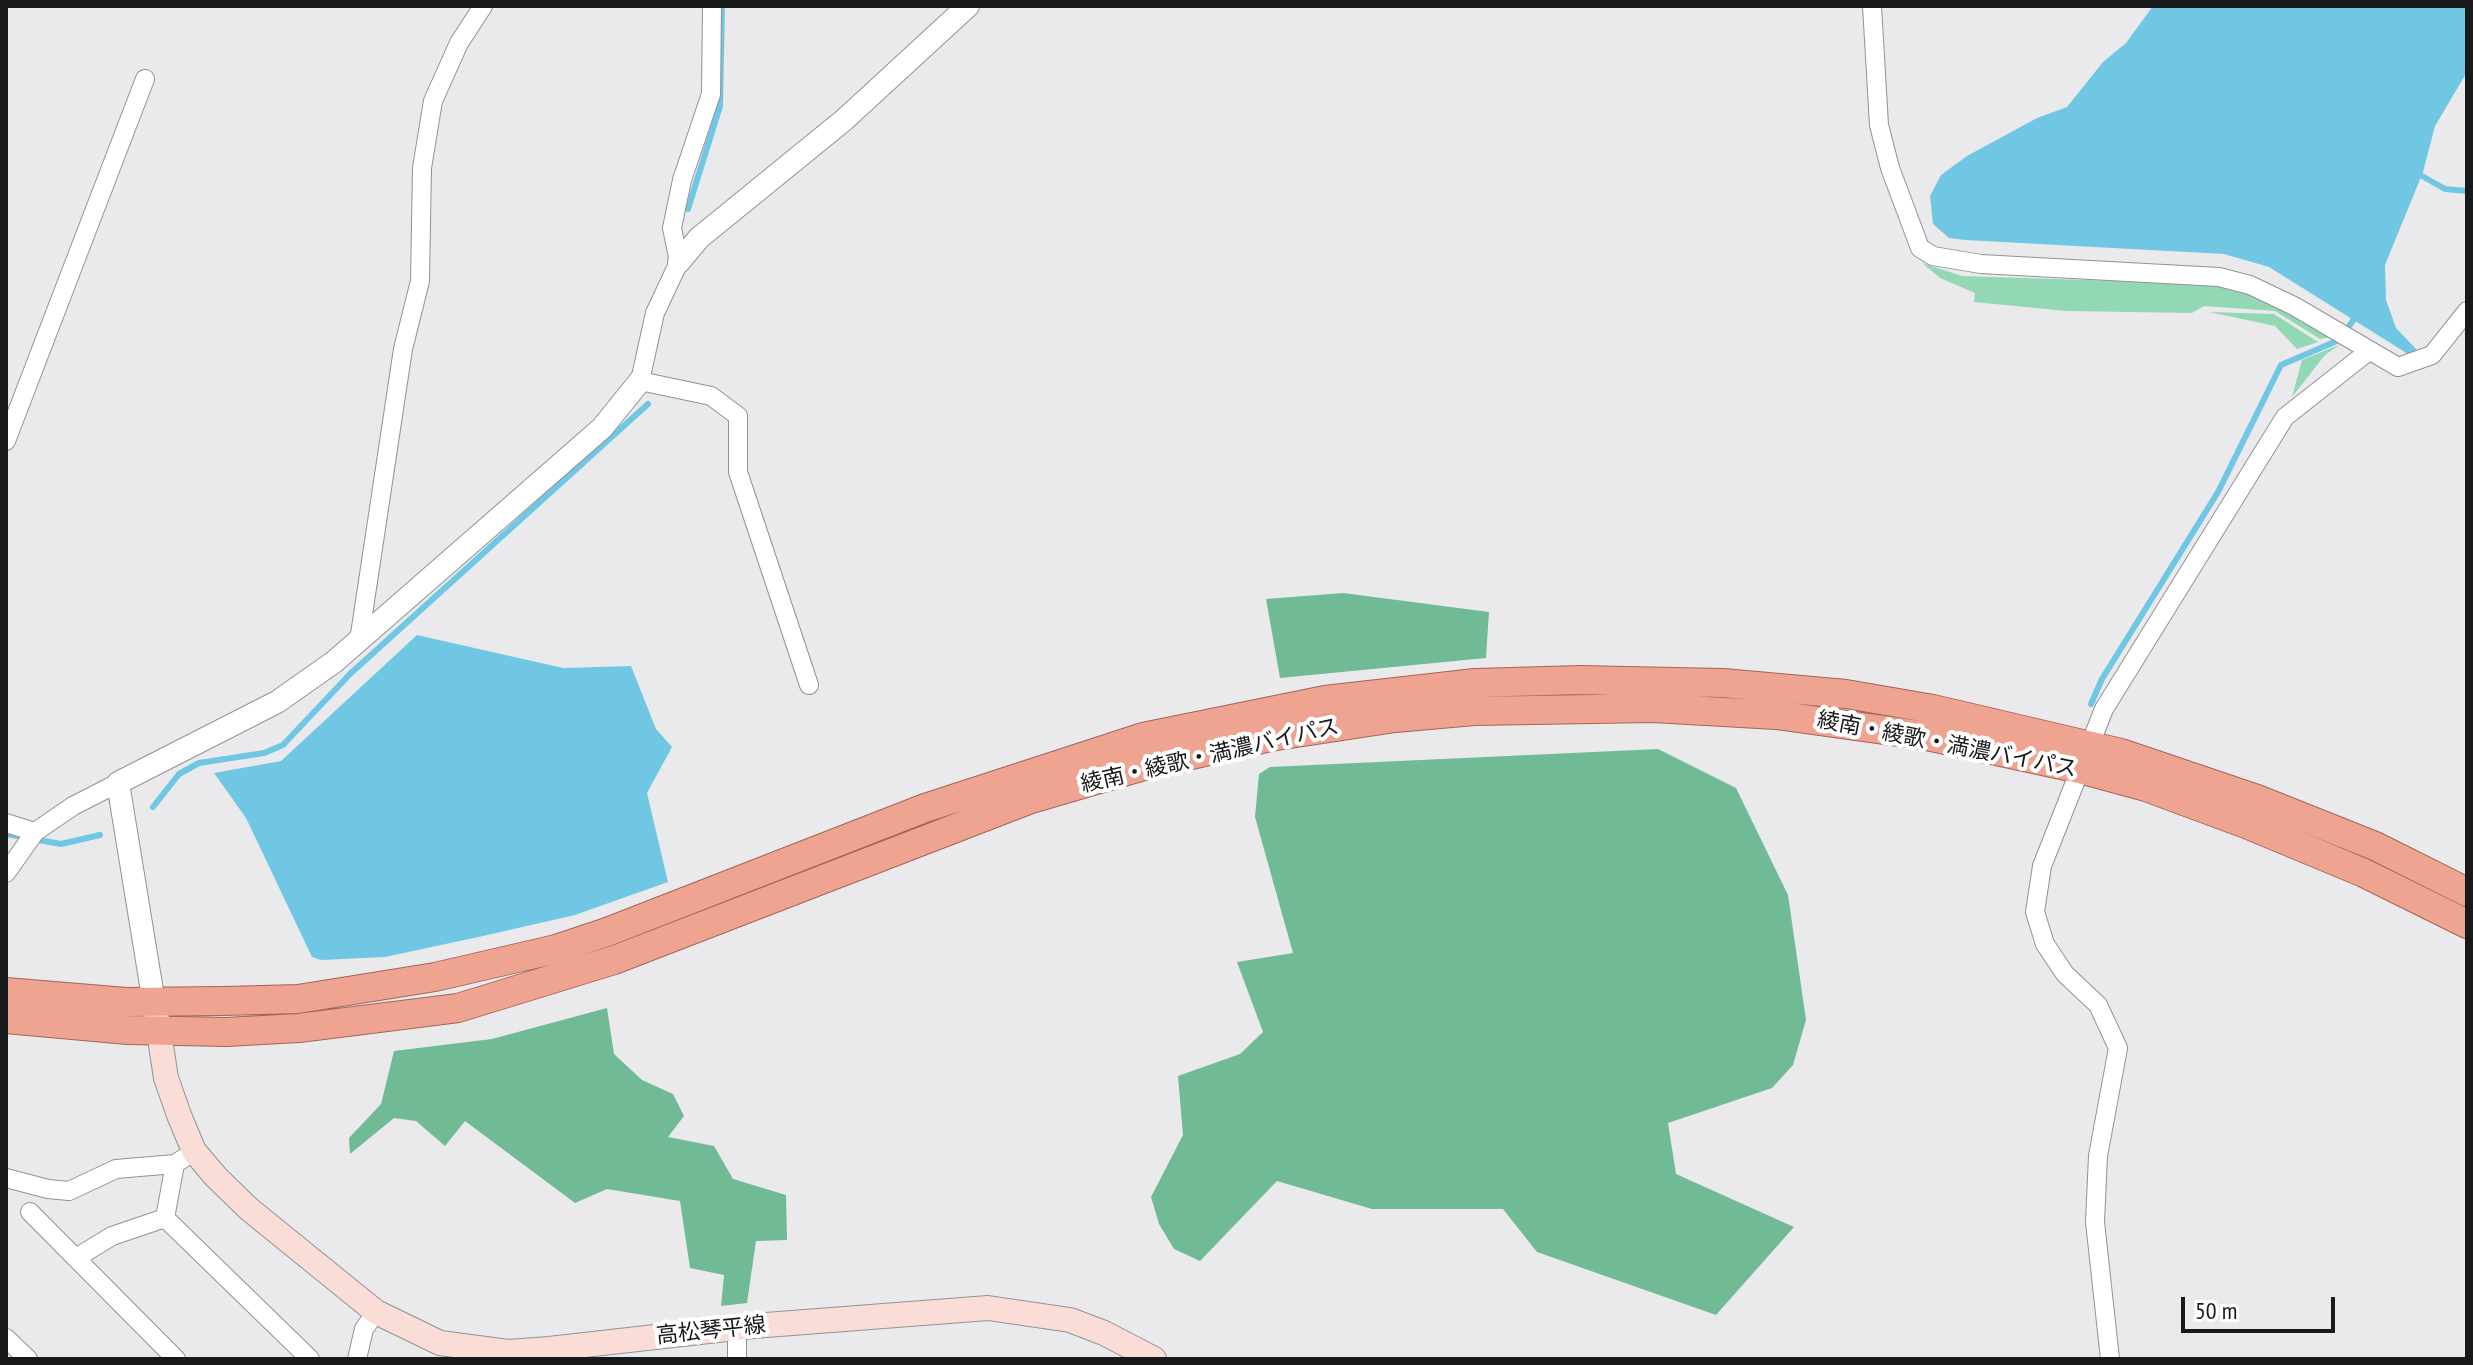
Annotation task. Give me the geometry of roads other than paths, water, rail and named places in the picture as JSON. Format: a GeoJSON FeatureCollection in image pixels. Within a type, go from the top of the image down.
{"type":"FeatureCollection","features":[{"type":"Feature","properties":{"kind":"highway","name":"綾南・綾歌・満濃バイパス"},"geometry":{"type":"LineString","coordinates":[[6,992],[154,1003],[311,997],[435,977],[556,949],[1028,772],[1143,737],[1325,700],[1475,683],[1580,680],[1723,683],[1904,704],[2085,756],[2257,799],[2375,846],[2467,892]]}},
{"type":"Feature","properties":{"kind":"highway","name":"綾南・綾歌・満濃バイパス"},"geometry":{"type":"LineString","coordinates":[[6,1019],[159,1032],[299,1028],[458,1008],[614,960],[1031,799],[1147,765],[1324,727],[1474,711],[1579,707],[1708,711],[1855,725],[2085,756],[2146,787],[2364,873],[2467,924]]}},
{"type":"Feature","properties":{"kind":"main road","name":"高松琴平線"},"geometry":{"type":"LineString","coordinates":[[154,1003],[166,1078],[185,1158],[376,1312],[440,1343],[508,1352],[737,1328],[988,1308],[1070,1320],[1104,1333],[1154,1359]]}},
{"type":"Feature","properties":{"kind":"street"},"geometry":{"type":"LineString","coordinates":[[359,641],[403,349],[420,281],[422,168],[433,101],[459,43],[483,6]]}},
{"type":"Feature","properties":{"kind":"street"},"geometry":{"type":"LineString","coordinates":[[679,262],[672,228],[682,180],[711,94],[712,6]]}},
{"type":"Feature","properties":{"kind":"street"},"geometry":{"type":"LineString","coordinates":[[6,873],[31,837],[73,806],[277,702],[359,641],[602,428],[640,381],[655,313],[679,262],[699,238],[844,120],[968,6]]}},
{"type":"Feature","properties":{"kind":"street"},"geometry":{"type":"LineString","coordinates":[[1872,6],[1879,125],[1890,168],[1920,248],[1948,261],[2219,277],[2250,285],[2398,367],[2432,355],[2467,311]]}},
{"type":"Feature","properties":{"kind":"street"},"geometry":{"type":"LineString","coordinates":[[6,441],[145,79]]}},
{"type":"Feature","properties":{"kind":"street"},"geometry":{"type":"LineString","coordinates":[[2110,1359],[2095,1222],[2098,1156],[2118,1048],[2098,1005],[2065,974],[2045,944],[2035,912],[2042,866],[2104,709],[2285,417],[2369,351]]}},
{"type":"Feature","properties":{"kind":"street"},"geometry":{"type":"LineString","coordinates":[[640,381],[711,396],[738,416],[738,472],[809,685]]}},
{"type":"Feature","properties":{"kind":"street"},"geometry":{"type":"LineString","coordinates":[[118,783],[154,1003]]}},
{"type":"Feature","properties":{"kind":"street"},"geometry":{"type":"LineString","coordinates":[[6,823],[31,837]]}},
{"type":"Feature","properties":{"kind":"street"},"geometry":{"type":"LineString","coordinates":[[6,1178],[69,1191],[116,1169],[185,1158],[165,1218]]}},
{"type":"Feature","properties":{"kind":"street"},"geometry":{"type":"LineString","coordinates":[[30,1212],[176,1359]]}},
{"type":"Feature","properties":{"kind":"street"},"geometry":{"type":"LineString","coordinates":[[76,1258],[112,1236],[165,1218]]}},
{"type":"Feature","properties":{"kind":"street"},"geometry":{"type":"LineString","coordinates":[[165,1218],[310,1359]]}},
{"type":"Feature","properties":{"kind":"street"},"geometry":{"type":"LineString","coordinates":[[357,1359],[364,1329],[376,1312]]}},
{"type":"Feature","properties":{"kind":"street"},"geometry":{"type":"LineString","coordinates":[[737,1328],[737,1359]]}},
{"type":"Feature","properties":{"kind":"street"},"geometry":{"type":"LineString","coordinates":[[6,1338],[28,1359]]}},
{"type":"Feature","properties":{"kind":"water"},"geometry":{"type":"Polygon","coordinates":[[[2153,6],[2467,6],[2467,72],[2435,126],[2423,172],[2385,265],[2386,300],[2396,328],[2417,350],[2408,354],[2269,267],[2224,254],[1965,240],[1949,238],[1933,224],[1930,196],[1941,175],[1967,156],[2037,118],[2067,107],[2103,62],[2126,43],[2153,6]]]}},
{"type":"Feature","properties":{"kind":"water"},"geometry":{"type":"Polygon","coordinates":[[[417,635],[563,668],[631,666],[656,729],[672,747],[647,793],[668,882],[575,915],[385,957],[321,960],[312,957],[246,818],[214,773],[281,761],[417,635]]]}},
{"type":"Feature","properties":{"kind":"waterway"},"geometry":{"type":"LineString","coordinates":[[688,209],[720,106],[722,6]]}},
{"type":"Feature","properties":{"kind":"waterway"},"geometry":{"type":"LineString","coordinates":[[2415,172],[2445,189],[2467,191]]}},
{"type":"Feature","properties":{"kind":"waterway"},"geometry":{"type":"LineString","coordinates":[[2091,704],[2102,679],[2218,492],[2281,365],[2339,340],[2357,315]]}},
{"type":"Feature","properties":{"kind":"waterway"},"geometry":{"type":"LineString","coordinates":[[153,807],[179,774],[199,763],[264,753],[283,745],[350,674],[648,404]]}},
{"type":"Feature","properties":{"kind":"waterway"},"geometry":{"type":"LineString","coordinates":[[6,834],[61,844],[100,835]]}}]}
